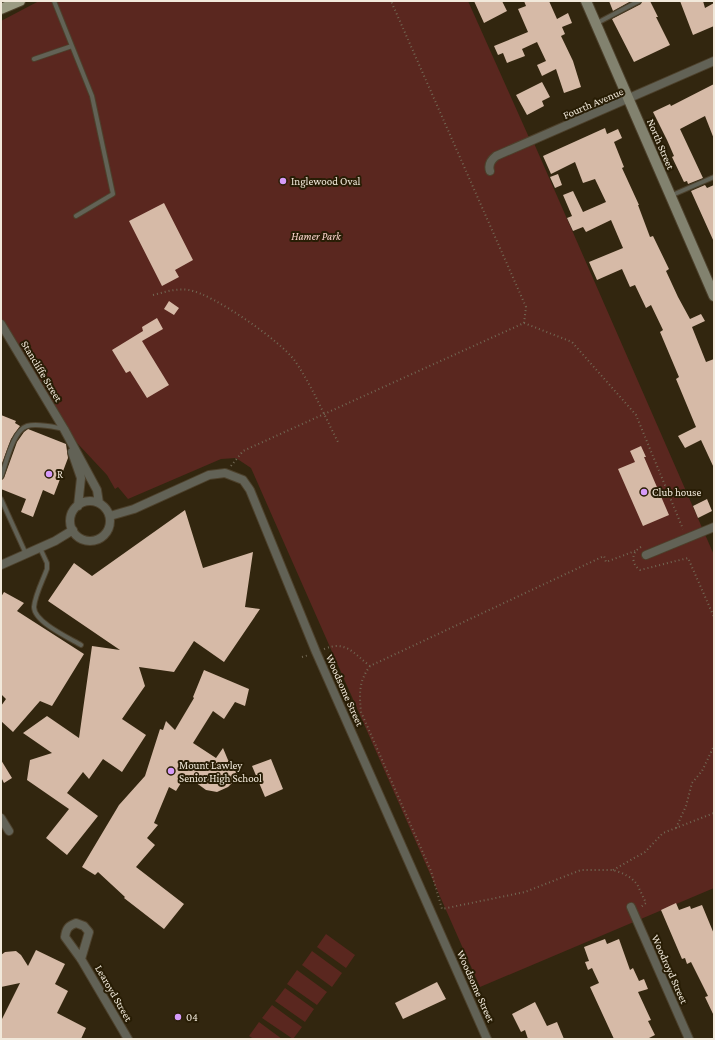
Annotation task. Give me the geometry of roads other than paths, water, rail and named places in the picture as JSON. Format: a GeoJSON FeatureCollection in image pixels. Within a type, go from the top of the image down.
{"type":"FeatureCollection","features":[{"type":"Feature","properties":{"kind":"main road"},"geometry":{"type":"LineString","coordinates":[[1,10],[20,1]]}},
{"type":"Feature","properties":{"kind":"main road","name":"North Street"},"geometry":{"type":"LineString","coordinates":[[586,1],[714,296]]}},
{"type":"Feature","properties":{"kind":"street","name":"Fourth Avenue"},"geometry":{"type":"LineString","coordinates":[[490,171],[489,167],[492,160],[496,156],[714,61]]}},
{"type":"Feature","properties":{"kind":"street","name":"Stancliffe Street"},"geometry":{"type":"LineString","coordinates":[[1,324],[64,429],[97,490],[99,503],[105,507],[110,516]]}},
{"type":"Feature","properties":{"kind":"street","name":"Stancliffe Street"},"geometry":{"type":"LineString","coordinates":[[64,429],[81,478],[78,506],[71,518],[73,530]]}},
{"type":"Feature","properties":{"kind":"street","name":"Woodsome Street"},"geometry":{"type":"LineString","coordinates":[[110,516],[134,509],[209,475],[225,473],[243,480],[250,490],[316,652],[487,1039]]}},
{"type":"Feature","properties":{"kind":"street"},"geometry":{"type":"LineString","coordinates":[[78,506],[90,501],[99,503]]}},
{"type":"Feature","properties":{"kind":"street"},"geometry":{"type":"LineString","coordinates":[[1,565],[40,548],[73,530],[77,535],[88,540],[100,538],[108,529],[110,516]]}},
{"type":"Feature","properties":{"kind":"street"},"geometry":{"type":"LineString","coordinates":[[646,555],[714,526]]}},
{"type":"Feature","properties":{"kind":"street"},"geometry":{"type":"LineString","coordinates":[[1,818],[9,831]]}},
{"type":"Feature","properties":{"kind":"street","name":"Woodroyd Street"},"geometry":{"type":"LineString","coordinates":[[632,910],[689,1039]]}},
{"type":"Feature","properties":{"kind":"street","name":"Learoyd Street"},"geometry":{"type":"LineString","coordinates":[[81,959],[128,1039]]}},
{"type":"Feature","properties":{"kind":"lane"},"geometry":{"type":"LineString","coordinates":[[54,1],[92,96],[113,194],[76,216]]}},
{"type":"Feature","properties":{"kind":"lane"},"geometry":{"type":"LineString","coordinates":[[596,24],[639,1]]}},
{"type":"Feature","properties":{"kind":"lane"},"geometry":{"type":"LineString","coordinates":[[34,59],[72,46]]}},
{"type":"Feature","properties":{"kind":"lane"},"geometry":{"type":"LineString","coordinates":[[670,196],[714,177]]}},
{"type":"Feature","properties":{"kind":"lane"},"geometry":{"type":"LineString","coordinates":[[1,477],[16,436],[22,429],[28,426],[64,429]]}},
{"type":"Feature","properties":{"kind":"lane"},"geometry":{"type":"LineString","coordinates":[[1,499],[26,554]]}},
{"type":"Feature","properties":{"kind":"lane"},"geometry":{"type":"LineString","coordinates":[[40,548],[47,563],[47,569],[34,607],[36,615],[42,622],[81,645]]}},
{"type":"Feature","properties":{"kind":"place","name":"Inglewood Oval"},"geometry":{"type":"Point","coordinates":[283,181]}},
{"type":"Feature","properties":{"kind":"place","name":"R"},"geometry":{"type":"Point","coordinates":[49,474]}},
{"type":"Feature","properties":{"kind":"place","name":"Club house"},"geometry":{"type":"Point","coordinates":[644,492]}},
{"type":"Feature","properties":{"kind":"place","name":"Mount Lawley Senior High School"},"geometry":{"type":"Point","coordinates":[171,771]}},
{"type":"Feature","properties":{"kind":"place","name":"04"},"geometry":{"type":"Point","coordinates":[178,1017]}},
{"type":"Feature","properties":{"kind":"park label","name":"Hamer Park"},"geometry":{"type":"Point","coordinates":[316,236]}}]}
